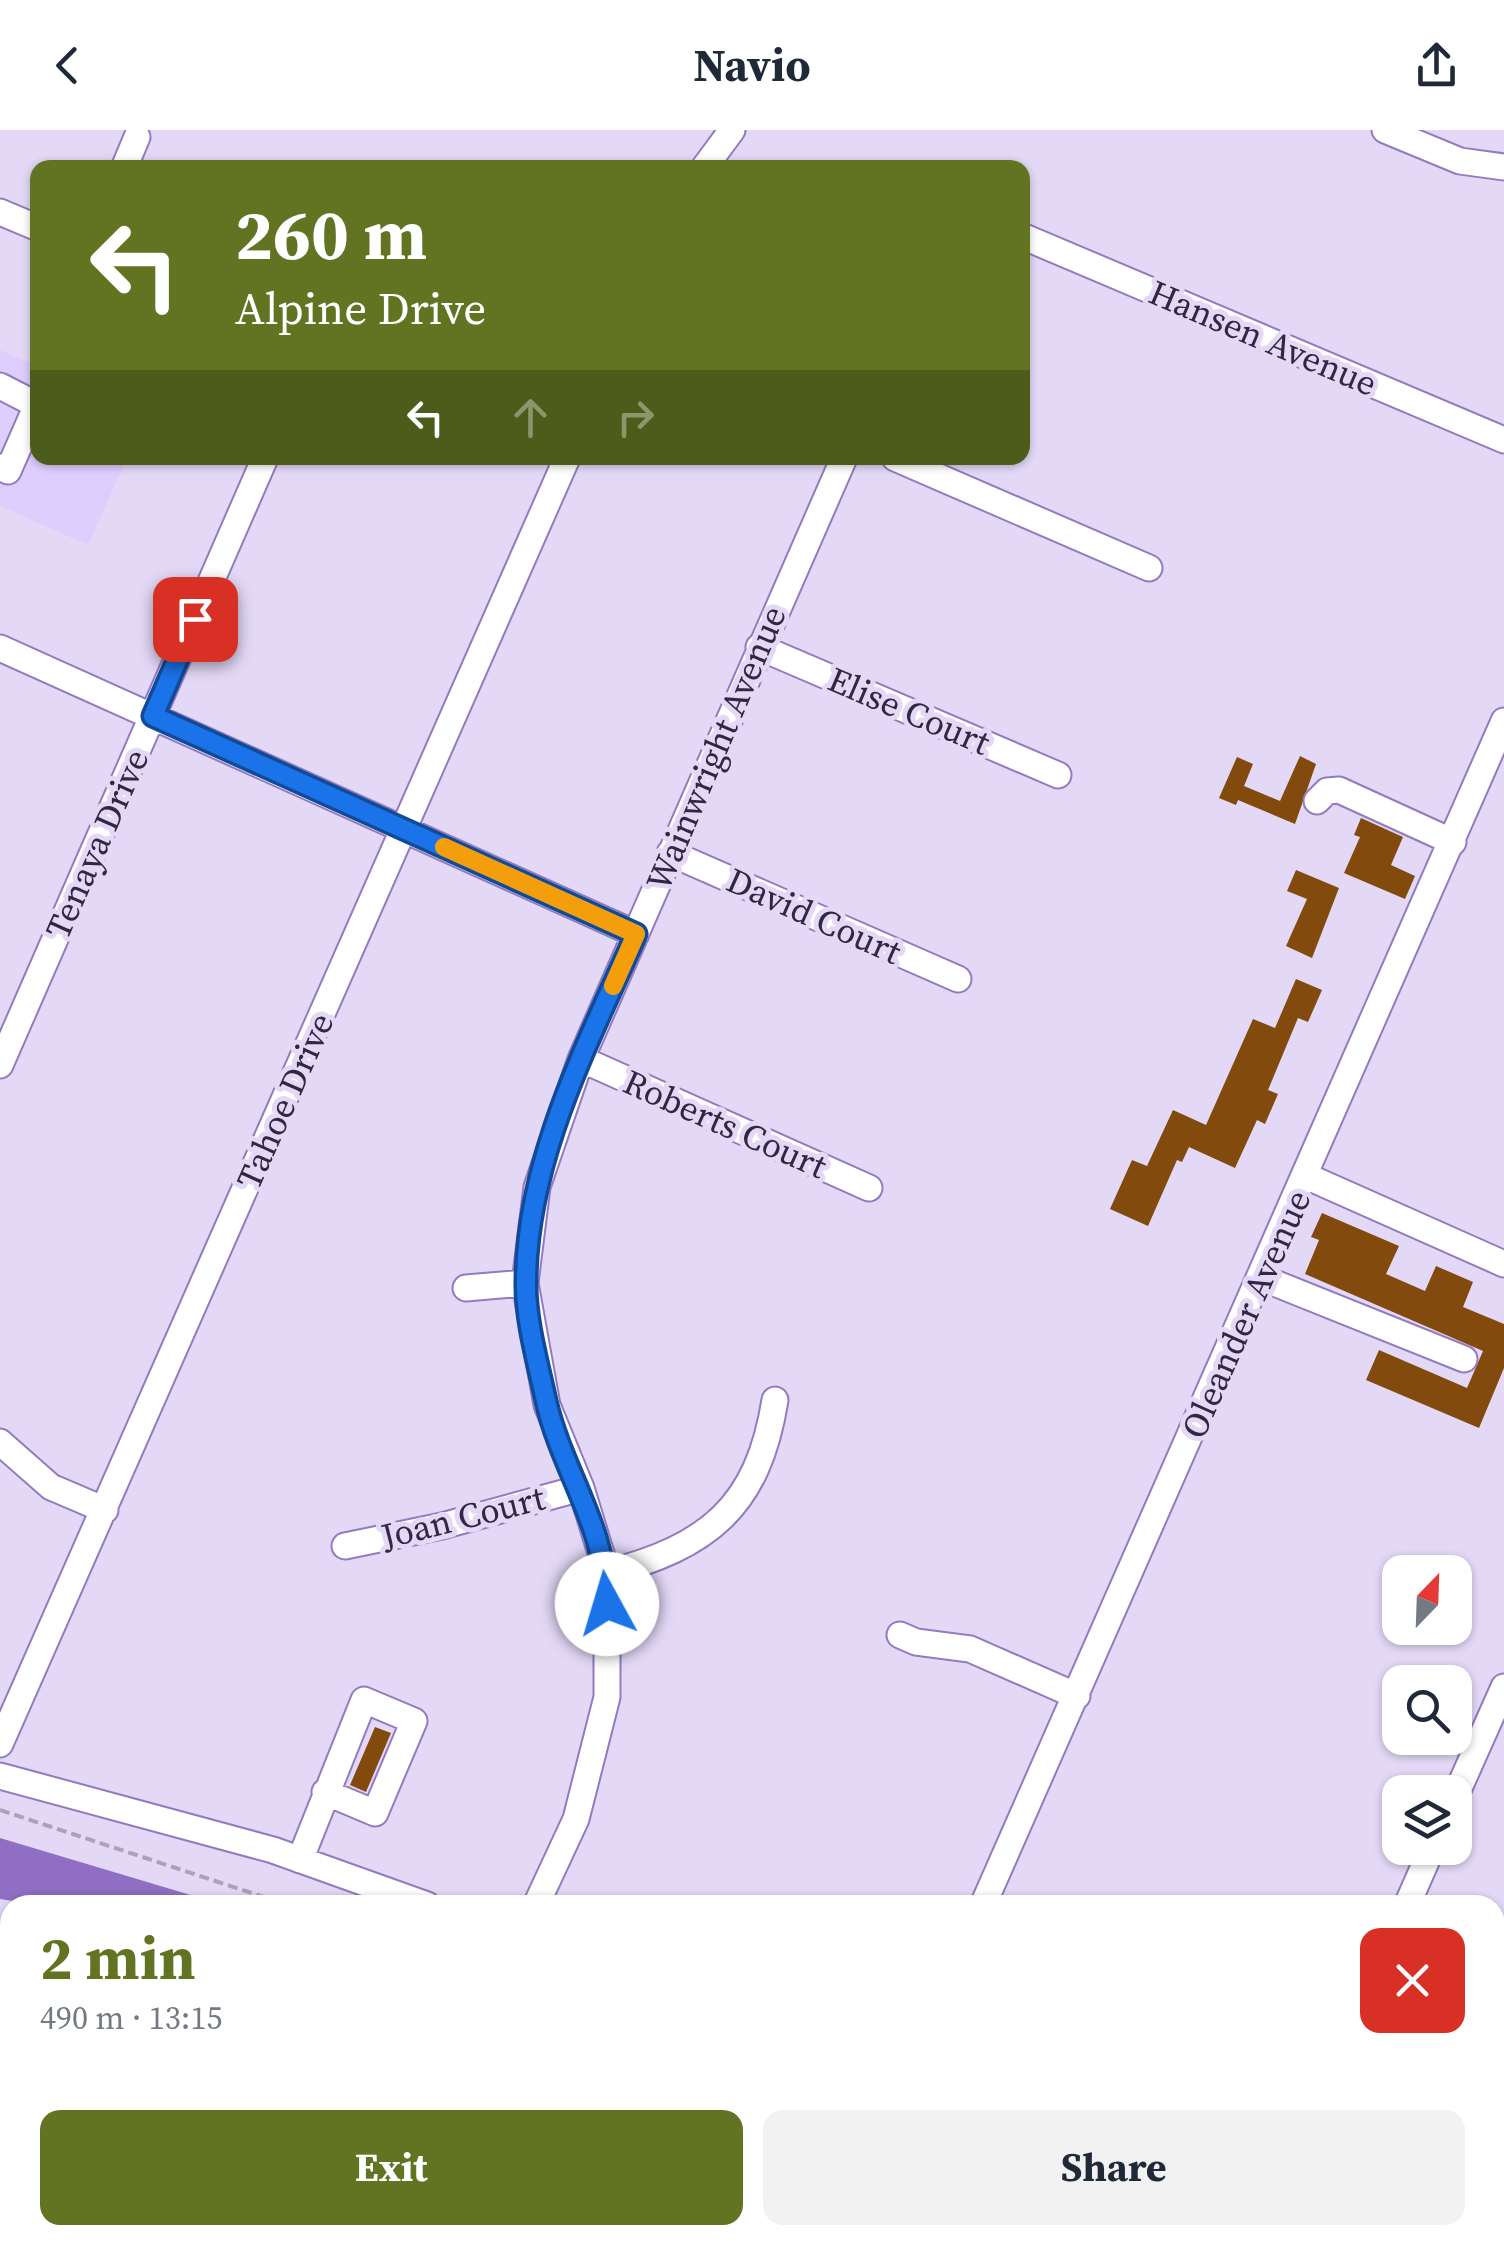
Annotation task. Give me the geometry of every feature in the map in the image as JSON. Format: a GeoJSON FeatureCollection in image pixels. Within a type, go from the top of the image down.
{"type":"FeatureCollection","features":[{"type":"Feature","properties":{"kind":"street"},"geometry":{"type":"LineString","coordinates":[[1385,130],[1422,137],[1460,161],[1504,168]]}},
{"type":"Feature","properties":{"kind":"street"},"geometry":{"type":"LineString","coordinates":[[709,160],[728,131]]}},
{"type":"Feature","properties":{"kind":"street"},"geometry":{"type":"LineString","coordinates":[[128,160],[138,137]]}},
{"type":"Feature","properties":{"kind":"street"},"geometry":{"type":"LineString","coordinates":[[0,212],[30,225]]}},
{"type":"Feature","properties":{"kind":"street","name":"Hansen Avenue"},"geometry":{"type":"LineString","coordinates":[[1030,239],[1504,440]]}},
{"type":"Feature","properties":{"kind":"street"},"geometry":{"type":"LineString","coordinates":[[0,386],[30,402]]}},
{"type":"Feature","properties":{"kind":"street"},"geometry":{"type":"LineString","coordinates":[[0,468],[8,471],[30,419]]}},
{"type":"Feature","properties":{"kind":"street","name":"Tenaya Drive"},"geometry":{"type":"LineString","coordinates":[[0,1064],[262,465]]}},
{"type":"Feature","properties":{"kind":"street","name":"Tahoe Drive"},"geometry":{"type":"LineString","coordinates":[[0,1744],[563,465]]}},
{"type":"Feature","properties":{"kind":"street","name":"Wainwright Avenue"},"geometry":{"type":"LineString","coordinates":[[541,1895],[576,1819],[607,1696],[607,1573],[581,1488],[547,1405],[526,1283],[537,1187],[582,1059],[841,465]]}},
{"type":"Feature","properties":{"kind":"street"},"geometry":{"type":"LineString","coordinates":[[910,465],[1149,568]]}},
{"type":"Feature","properties":{"kind":"street"},"geometry":{"type":"LineString","coordinates":[[0,648],[636,934]]}},
{"type":"Feature","properties":{"kind":"street","name":"Elise Court"},"geometry":{"type":"LineString","coordinates":[[759,648],[1058,775]]}},
{"type":"Feature","properties":{"kind":"street","name":"Oleander Avenue"},"geometry":{"type":"LineString","coordinates":[[987,1895],[1504,721]]}},
{"type":"Feature","properties":{"kind":"street"},"geometry":{"type":"LineString","coordinates":[[1317,800],[1327,791],[1339,790],[1453,842]]}},
{"type":"Feature","properties":{"kind":"street","name":"David Court"},"geometry":{"type":"LineString","coordinates":[[670,854],[958,979]]}},
{"type":"Feature","properties":{"kind":"street","name":"Roberts Court"},"geometry":{"type":"LineString","coordinates":[[582,1059],[868,1188]]}},
{"type":"Feature","properties":{"kind":"street"},"geometry":{"type":"LineString","coordinates":[[1306,1176],[1504,1264]]}},
{"type":"Feature","properties":{"kind":"street"},"geometry":{"type":"LineString","coordinates":[[1262,1278],[1464,1359]]}},
{"type":"Feature","properties":{"kind":"street"},"geometry":{"type":"LineString","coordinates":[[466,1288],[526,1283]]}},
{"type":"Feature","properties":{"kind":"street"},"geometry":{"type":"LineString","coordinates":[[607,1573],[660,1560],[715,1524],[752,1480],[768,1446],[775,1400]]}},
{"type":"Feature","properties":{"kind":"street"},"geometry":{"type":"LineString","coordinates":[[0,1442],[51,1487],[105,1510]]}},
{"type":"Feature","properties":{"kind":"street","name":"Joan Court"},"geometry":{"type":"LineString","coordinates":[[345,1546],[442,1526],[581,1488]]}},
{"type":"Feature","properties":{"kind":"street"},"geometry":{"type":"LineString","coordinates":[[900,1635],[916,1642],[970,1650],[1077,1696]]}},
{"type":"Feature","properties":{"kind":"street"},"geometry":{"type":"LineString","coordinates":[[1468,1775],[1496,1726],[1504,1687]]}},
{"type":"Feature","properties":{"kind":"street"},"geometry":{"type":"LineString","coordinates":[[300,1860],[318,1809],[364,1700],[414,1721],[376,1813],[318,1809]]}},
{"type":"Feature","properties":{"kind":"street"},"geometry":{"type":"LineString","coordinates":[[0,1776],[300,1860],[399,1895]]}},
{"type":"Feature","properties":{"kind":"street"},"geometry":{"type":"LineString","coordinates":[[1411,1895],[1424,1865]]}},
{"type":"Feature","properties":{"kind":"path"},"geometry":{"type":"LineString","coordinates":[[0,1810],[258,1895]]}},
{"type":"Feature","properties":{"kind":"shaded area"},"geometry":{"type":"Polygon","coordinates":[[[0,350],[30,363],[30,465],[124,465],[88,545],[0,506],[0,350]]]}},
{"type":"Feature","properties":{"kind":"shaded area"},"geometry":{"type":"Polygon","coordinates":[[[0,1838],[191,1895],[0,1895],[0,1838]]]}},
{"type":"Feature","properties":{"kind":"building"},"geometry":{"type":"Polygon","coordinates":[[[1300,756],[1316,764],[1295,824],[1238,800],[1236,805],[1219,798],[1237,757],[1253,764],[1244,786],[1280,801],[1300,756]]]}},
{"type":"Feature","properties":{"kind":"building"},"geometry":{"type":"Polygon","coordinates":[[[1361,818],[1403,837],[1391,865],[1415,876],[1405,899],[1344,873],[1360,837],[1354,835],[1361,818]]]}},
{"type":"Feature","properties":{"kind":"building"},"geometry":{"type":"Polygon","coordinates":[[[1296,870],[1339,888],[1312,958],[1286,946],[1307,899],[1287,891],[1296,870]]]}},
{"type":"Feature","properties":{"kind":"building"},"geometry":{"type":"Polygon","coordinates":[[[1296,979],[1322,990],[1308,1022],[1298,1018],[1268,1090],[1278,1094],[1265,1124],[1257,1120],[1235,1168],[1189,1147],[1182,1162],[1177,1160],[1148,1226],[1110,1209],[1132,1160],[1147,1166],[1173,1110],[1206,1125],[1253,1019],[1275,1028],[1296,979]]]}},
{"type":"Feature","properties":{"kind":"building"},"geometry":{"type":"Polygon","coordinates":[[[1322,1213],[1399,1246],[1386,1274],[1425,1291],[1436,1266],[1473,1282],[1463,1307],[1504,1324],[1504,1368],[1479,1428],[1366,1380],[1379,1350],[1467,1388],[1483,1351],[1305,1274],[1319,1240],[1311,1237],[1322,1213]]]}},
{"type":"Feature","properties":{"kind":"building"},"geometry":{"type":"Polygon","coordinates":[[[375,1727],[391,1733],[366,1792],[350,1785],[375,1727]]]}},
{"type":"Feature","properties":{"kind":"slow traffic"},"geometry":{"type":"LineString","coordinates":[[444,847],[636,934],[613,986]]}},
{"type":"Feature","properties":{"kind":"route"},"geometry":{"type":"LineString","coordinates":[[195,619],[153,716],[636,934],[558,1118],[537,1187],[526,1283],[547,1405],[581,1488],[607,1573],[607,1604]]}}]}
